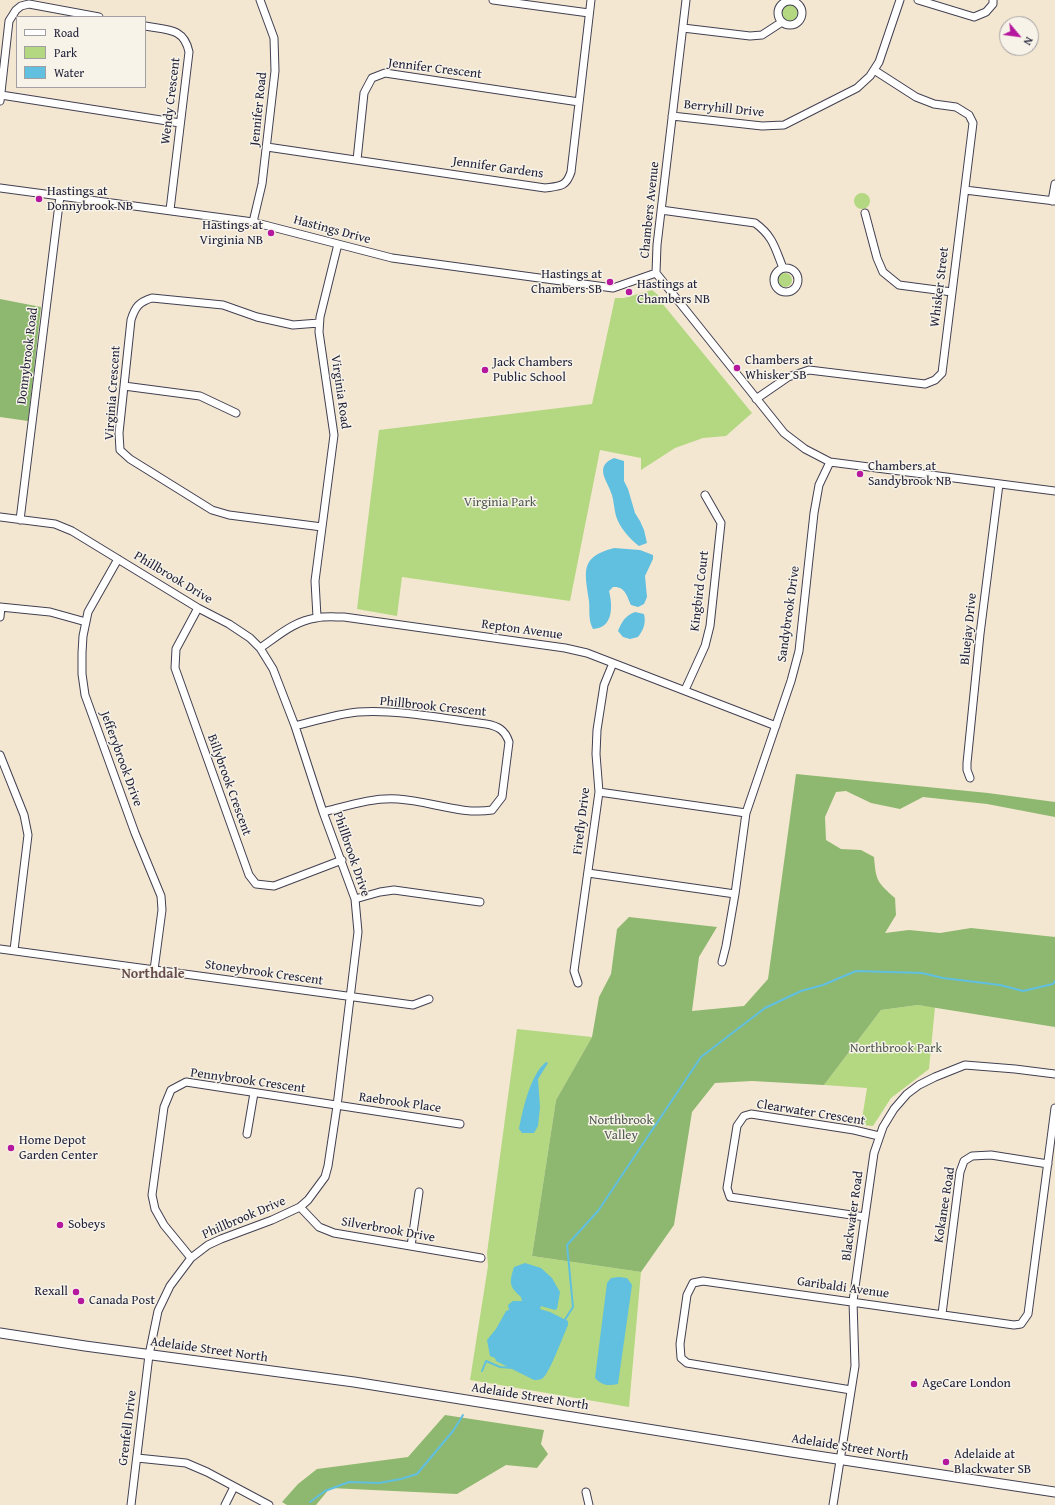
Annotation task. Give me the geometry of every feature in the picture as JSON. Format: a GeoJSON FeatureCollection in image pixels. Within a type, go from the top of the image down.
{"type":"FeatureCollection","features":[{"type":"Feature","properties":{"kind":"main road","name":"Adelaide Street North"},"geometry":{"type":"LineString","coordinates":[[0,1332],[85,1346],[354,1382],[841,1460],[1055,1492]]}},
{"type":"Feature","properties":{"kind":"street","name":"Jennifer Road"},"geometry":{"type":"LineString","coordinates":[[253,222],[262,184],[276,71],[274,38],[260,0]]}},
{"type":"Feature","properties":{"kind":"street"},"geometry":{"type":"LineString","coordinates":[[493,0],[589,13]]}},
{"type":"Feature","properties":{"kind":"street","name":"Jennifer Gardens"},"geometry":{"type":"LineString","coordinates":[[267,147],[545,188],[562,186],[568,180],[571,172],[591,0]]}},
{"type":"Feature","properties":{"kind":"street","name":"Chambers Avenue"},"geometry":{"type":"LineString","coordinates":[[686,0],[657,245],[656,273],[784,433],[805,449],[830,462],[1055,491]]}},
{"type":"Feature","properties":{"kind":"street","name":"Berryhill Drive"},"geometry":{"type":"LineString","coordinates":[[672,116],[762,126],[784,125],[857,88],[874,70],[879,62],[900,0]]}},
{"type":"Feature","properties":{"kind":"street"},"geometry":{"type":"LineString","coordinates":[[918,0],[974,17],[986,12],[993,4],[993,0]]}},
{"type":"Feature","properties":{"kind":"street"},"geometry":{"type":"LineString","coordinates":[[94,16],[29,4],[21,6],[16,10],[9,21],[0,98],[180,123]]}},
{"type":"Feature","properties":{"kind":"street"},"geometry":{"type":"LineString","coordinates":[[683,28],[750,36],[762,35],[782,22]]}},
{"type":"Feature","properties":{"kind":"street","name":"Wendy Crescent"},"geometry":{"type":"LineString","coordinates":[[146,26],[172,31],[183,36],[188,43],[189,52],[170,210]]}},
{"type":"Feature","properties":{"kind":"street","name":"Whisker Street"},"geometry":{"type":"LineString","coordinates":[[756,399],[788,377],[809,370],[925,384],[935,380],[942,372],[973,123],[969,115],[956,107],[934,104],[916,97],[874,70]]}},
{"type":"Feature","properties":{"kind":"street","name":"Jennifer Crescent"},"geometry":{"type":"LineString","coordinates":[[357,160],[364,93],[372,78],[386,73],[579,102]]}},
{"type":"Feature","properties":{"kind":"street"},"geometry":{"type":"LineString","coordinates":[[965,190],[1053,201],[1055,184]]}},
{"type":"Feature","properties":{"kind":"street","name":"Hastings Drive"},"geometry":{"type":"LineString","coordinates":[[0,188],[253,222],[392,258],[613,288],[656,273]]}},
{"type":"Feature","properties":{"kind":"street","name":"Donnybrook Road"},"geometry":{"type":"LineString","coordinates":[[20,520],[60,196]]}},
{"type":"Feature","properties":{"kind":"street"},"geometry":{"type":"LineString","coordinates":[[661,210],[755,223],[765,230],[773,241],[783,268]]}},
{"type":"Feature","properties":{"kind":"street"},"geometry":{"type":"LineString","coordinates":[[865,213],[877,258],[883,272],[899,285],[952,292]]}},
{"type":"Feature","properties":{"kind":"street","name":"Virginia Road"},"geometry":{"type":"LineString","coordinates":[[317,617],[315,581],[334,435],[319,324],[338,244]]}},
{"type":"Feature","properties":{"kind":"street","name":"Virginia Crescent"},"geometry":{"type":"LineString","coordinates":[[319,324],[293,325],[257,317],[222,305],[152,298],[142,301],[134,310],[131,320],[119,433],[120,450],[130,459],[212,510],[229,515],[322,527]]}},
{"type":"Feature","properties":{"kind":"street"},"geometry":{"type":"LineString","coordinates":[[124,386],[200,396],[236,413]]}},
{"type":"Feature","properties":{"kind":"street","name":"Sandybrook Drive"},"geometry":{"type":"LineString","coordinates":[[722,962],[735,894],[746,813],[776,726],[799,651],[816,499],[819,485],[830,462]]}},
{"type":"Feature","properties":{"kind":"street","name":"Bluejay Drive"},"geometry":{"type":"LineString","coordinates":[[970,778],[967,770],[967,763],[980,634],[999,484]]}},
{"type":"Feature","properties":{"kind":"street","name":"Kingbird Court"},"geometry":{"type":"LineString","coordinates":[[685,690],[705,646],[710,626],[721,523],[705,495]]}},
{"type":"Feature","properties":{"kind":"street","name":"Phillbrook Drive"},"geometry":{"type":"LineString","coordinates":[[0,517],[55,524],[72,531],[250,638],[260,648],[273,669],[295,726],[323,812],[356,899],[358,932],[351,997],[337,1106],[325,1177],[308,1200],[300,1207],[272,1220],[208,1245],[191,1258],[170,1286],[158,1311],[149,1355]]}},
{"type":"Feature","properties":{"kind":"street","name":"Jefferybrook Drive"},"geometry":{"type":"LineString","coordinates":[[118,559],[88,612],[82,652],[82,674],[85,695],[135,833],[161,896],[162,910],[154,970]]}},
{"type":"Feature","properties":{"kind":"street"},"geometry":{"type":"LineString","coordinates":[[0,616],[1,607],[50,612],[86,622]]}},
{"type":"Feature","properties":{"kind":"street","name":"Billybrook Crescent"},"geometry":{"type":"LineString","coordinates":[[198,608],[176,649],[175,668],[249,875],[256,884],[274,886],[342,860]]}},
{"type":"Feature","properties":{"kind":"street","name":"Repton Avenue"},"geometry":{"type":"LineString","coordinates":[[260,648],[288,628],[305,620],[317,617],[344,618],[565,648],[587,652],[776,726]]}},
{"type":"Feature","properties":{"kind":"street","name":"Firefly Drive"},"geometry":{"type":"LineString","coordinates":[[578,983],[574,971],[599,792],[596,754],[597,730],[604,685],[613,663]]}},
{"type":"Feature","properties":{"kind":"street","name":"Phillbrook Crescent"},"geometry":{"type":"LineString","coordinates":[[295,726],[358,712],[390,712],[498,726],[506,734],[509,742],[502,796],[492,810],[478,812],[398,799],[379,799],[323,812]]}},
{"type":"Feature","properties":{"kind":"street"},"geometry":{"type":"LineString","coordinates":[[0,755],[24,815],[28,835],[14,950]]}},
{"type":"Feature","properties":{"kind":"street"},"geometry":{"type":"LineString","coordinates":[[599,792],[746,813]]}},
{"type":"Feature","properties":{"kind":"street"},"geometry":{"type":"LineString","coordinates":[[588,873],[735,894]]}},
{"type":"Feature","properties":{"kind":"street"},"geometry":{"type":"LineString","coordinates":[[356,899],[380,892],[394,890],[480,902]]}},
{"type":"Feature","properties":{"kind":"street","name":"Stoneybrook Crescent"},"geometry":{"type":"LineString","coordinates":[[0,949],[413,1005],[430,999]]}},
{"type":"Feature","properties":{"kind":"street","name":"Blackwater Road"},"geometry":{"type":"LineString","coordinates":[[833,1505],[854,1366],[853,1301],[874,1153],[883,1127],[894,1109],[907,1094],[935,1076],[965,1065],[1055,1074]]}},
{"type":"Feature","properties":{"kind":"street","name":"Pennybrook Crescent"},"geometry":{"type":"LineString","coordinates":[[191,1258],[164,1225],[155,1209],[152,1195],[164,1107],[171,1090],[186,1082],[337,1106]]}},
{"type":"Feature","properties":{"kind":"street"},"geometry":{"type":"LineString","coordinates":[[247,1134],[254,1093]]}},
{"type":"Feature","properties":{"kind":"street","name":"Raebrook Place"},"geometry":{"type":"LineString","coordinates":[[337,1106],[460,1124]]}},
{"type":"Feature","properties":{"kind":"street","name":"Garibaldi Avenue"},"geometry":{"type":"LineString","coordinates":[[851,1390],[687,1363],[681,1358],[680,1344],[687,1295],[693,1283],[702,1281],[853,1301],[1014,1325],[1021,1324],[1028,1314],[1055,1108]]}},
{"type":"Feature","properties":{"kind":"street","name":"Clearwater Crescent"},"geometry":{"type":"LineString","coordinates":[[865,1217],[730,1197],[727,1188],[737,1126],[744,1116],[751,1114],[854,1130],[879,1136]]}},
{"type":"Feature","properties":{"kind":"street","name":"Kokanee Road"},"geometry":{"type":"LineString","coordinates":[[942,1314],[960,1172],[964,1161],[972,1156],[991,1156],[1048,1164]]}},
{"type":"Feature","properties":{"kind":"street"},"geometry":{"type":"LineString","coordinates":[[411,1246],[419,1192]]}},
{"type":"Feature","properties":{"kind":"street","name":"Silverbrook Drive"},"geometry":{"type":"LineString","coordinates":[[300,1207],[319,1227],[334,1233],[481,1258]]}},
{"type":"Feature","properties":{"kind":"street","name":"Grenfell Drive"},"geometry":{"type":"LineString","coordinates":[[131,1505],[149,1355]]}},
{"type":"Feature","properties":{"kind":"street"},"geometry":{"type":"LineString","coordinates":[[137,1458],[186,1463],[207,1472],[269,1505]]}},
{"type":"Feature","properties":{"kind":"street"},"geometry":{"type":"LineString","coordinates":[[225,1505],[234,1487]]}},
{"type":"Feature","properties":{"kind":"street"},"geometry":{"type":"LineString","coordinates":[[586,1492],[589,1505]]}},
{"type":"Feature","properties":{"kind":"green space"},"geometry":{"type":"Polygon","coordinates":[[[790,5],[797,10],[798,13],[793,20],[790,21],[783,16],[782,13],[787,6],[790,5]]]}},
{"type":"Feature","properties":{"kind":"green space"},"geometry":{"type":"Polygon","coordinates":[[[862,193],[869,198],[870,201],[865,208],[862,209],[855,204],[854,201],[859,194],[862,193]]]}},
{"type":"Feature","properties":{"kind":"green space"},"geometry":{"type":"Polygon","coordinates":[[[782,273],[788,273],[792,277],[792,283],[788,287],[782,287],[778,283],[778,277],[782,273]]]}},
{"type":"Feature","properties":{"kind":"green space","name":"Virginia Park"},"geometry":{"type":"Polygon","coordinates":[[[652,290],[658,295],[662,303],[752,413],[726,436],[703,438],[675,448],[641,470],[641,458],[600,450],[570,601],[402,577],[397,616],[357,609],[379,430],[592,404],[615,298],[624,298],[652,290]]]}},
{"type":"Feature","properties":{"kind":"green space"},"geometry":{"type":"Polygon","coordinates":[[[0,299],[41,307],[28,421],[0,417],[0,299]]]}},
{"type":"Feature","properties":{"kind":"green space","name":"Northbrook Valley"},"geometry":{"type":"Polygon","coordinates":[[[796,774],[988,793],[1055,802],[1055,817],[987,804],[923,797],[900,809],[871,803],[846,791],[836,792],[825,817],[826,840],[841,849],[861,850],[874,857],[878,880],[895,898],[896,915],[885,933],[909,930],[940,933],[971,928],[1055,937],[1055,1027],[918,1005],[881,1010],[824,1085],[752,1081],[715,1083],[692,1112],[674,1225],[641,1272],[532,1256],[556,1100],[592,1037],[599,997],[611,974],[617,929],[629,917],[717,927],[699,957],[692,1011],[744,1006],[768,979],[796,774]]]}},
{"type":"Feature","properties":{"kind":"green space","name":"Northbrook Park"},"geometry":{"type":"Polygon","coordinates":[[[918,1005],[935,1007],[929,1069],[891,1098],[873,1126],[861,1125],[867,1088],[824,1085],[881,1010],[918,1005]]]}},
{"type":"Feature","properties":{"kind":"green space"},"geometry":{"type":"Polygon","coordinates":[[[517,1029],[592,1037],[556,1100],[532,1256],[641,1272],[629,1407],[470,1380],[488,1266],[487,1253],[517,1029]]]}},
{"type":"Feature","properties":{"kind":"green space"},"geometry":{"type":"Polygon","coordinates":[[[445,1415],[544,1430],[541,1444],[548,1454],[537,1468],[506,1465],[457,1494],[330,1488],[316,1505],[287,1505],[282,1502],[298,1484],[317,1469],[408,1457],[445,1415]]]}},
{"type":"Feature","properties":{"kind":"water"},"geometry":{"type":"Polygon","coordinates":[[[614,458],[624,461],[624,481],[635,513],[644,530],[647,543],[639,546],[620,525],[615,513],[612,495],[604,475],[604,466],[614,458]]]}},
{"type":"Feature","properties":{"kind":"water"},"geometry":{"type":"Polygon","coordinates":[[[614,548],[640,550],[653,555],[653,559],[645,576],[647,597],[644,604],[638,607],[631,605],[623,590],[613,587],[609,591],[611,610],[608,621],[600,628],[593,629],[591,626],[586,582],[587,567],[595,556],[614,548]]]}},
{"type":"Feature","properties":{"kind":"water"},"geometry":{"type":"Polygon","coordinates":[[[635,612],[644,614],[645,623],[643,629],[638,637],[630,639],[623,637],[618,631],[621,624],[626,617],[635,612]]]}},
{"type":"Feature","properties":{"kind":"water"},"geometry":{"type":"Polygon","coordinates":[[[546,1062],[548,1063],[538,1079],[540,1107],[538,1126],[534,1133],[522,1133],[519,1129],[531,1084],[540,1068],[546,1062]]]}},
{"type":"Feature","properties":{"kind":"water"},"geometry":{"type":"Polygon","coordinates":[[[525,1263],[541,1268],[552,1278],[560,1292],[557,1309],[555,1310],[541,1306],[540,1309],[568,1321],[568,1325],[549,1369],[543,1378],[537,1380],[534,1380],[496,1361],[495,1358],[490,1356],[487,1340],[496,1329],[506,1311],[509,1310],[508,1305],[513,1301],[522,1301],[521,1297],[512,1287],[511,1277],[514,1267],[525,1263]]]}},
{"type":"Feature","properties":{"kind":"water"},"geometry":{"type":"Polygon","coordinates":[[[611,1278],[627,1278],[632,1285],[618,1384],[609,1385],[600,1383],[595,1378],[607,1283],[611,1278]]]}},
{"type":"Feature","properties":{"kind":"waterway"},"geometry":{"type":"LineString","coordinates":[[564,1321],[573,1307],[567,1245],[598,1211],[701,1057],[765,1008],[801,991],[823,985],[856,971],[922,973],[943,978],[1000,985],[1023,991],[1053,984],[1055,981]]}},
{"type":"Feature","properties":{"kind":"waterway"},"geometry":{"type":"LineString","coordinates":[[482,1371],[486,1361],[500,1367],[513,1368]]}},
{"type":"Feature","properties":{"kind":"waterway"},"geometry":{"type":"LineString","coordinates":[[310,1502],[325,1491],[349,1482],[379,1483],[417,1474],[453,1431],[463,1415]]}},
{"type":"Feature","properties":{"kind":"place","name":"Hastings at Donnybrook NB"},"geometry":{"type":"Point","coordinates":[39,199]}},
{"type":"Feature","properties":{"kind":"place","name":"Hastings at Virginia NB"},"geometry":{"type":"Point","coordinates":[271,233]}},
{"type":"Feature","properties":{"kind":"place","name":"Hastings at Chambers SB"},"geometry":{"type":"Point","coordinates":[610,282]}},
{"type":"Feature","properties":{"kind":"place","name":"Hastings at Chambers NB"},"geometry":{"type":"Point","coordinates":[629,292]}},
{"type":"Feature","properties":{"kind":"place","name":"Chambers at Whisker SB"},"geometry":{"type":"Point","coordinates":[737,368]}},
{"type":"Feature","properties":{"kind":"place","name":"Jack Chambers Public School"},"geometry":{"type":"Point","coordinates":[485,370]}},
{"type":"Feature","properties":{"kind":"place","name":"Chambers at Sandybrook NB"},"geometry":{"type":"Point","coordinates":[860,474]}},
{"type":"Feature","properties":{"kind":"place","name":"Home Depot Garden Center"},"geometry":{"type":"Point","coordinates":[11,1148]}},
{"type":"Feature","properties":{"kind":"place","name":"Sobeys"},"geometry":{"type":"Point","coordinates":[60,1225]}},
{"type":"Feature","properties":{"kind":"place","name":"Rexall"},"geometry":{"type":"Point","coordinates":[76,1292]}},
{"type":"Feature","properties":{"kind":"place","name":"Canada Post"},"geometry":{"type":"Point","coordinates":[81,1301]}},
{"type":"Feature","properties":{"kind":"place","name":"AgeCare London"},"geometry":{"type":"Point","coordinates":[914,1384]}},
{"type":"Feature","properties":{"kind":"place","name":"Adelaide at Blackwater SB"},"geometry":{"type":"Point","coordinates":[946,1462]}},
{"type":"Feature","properties":{"kind":"district","name":"Northdale"},"geometry":{"type":"Point","coordinates":[153,974]}}]}
